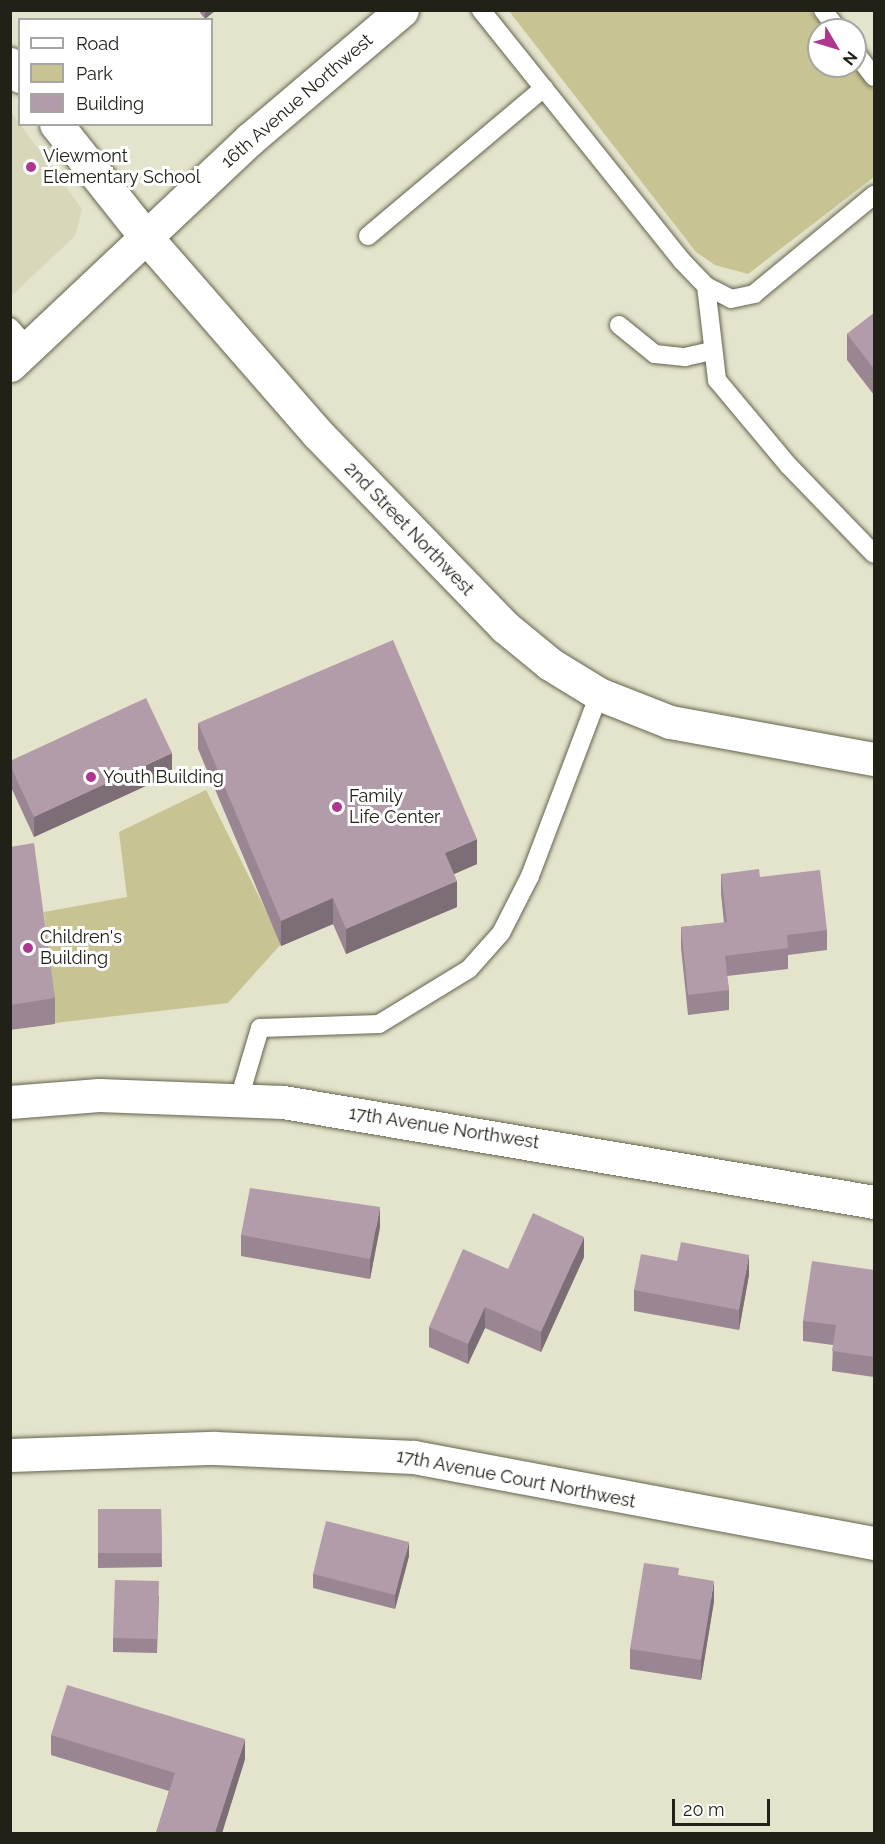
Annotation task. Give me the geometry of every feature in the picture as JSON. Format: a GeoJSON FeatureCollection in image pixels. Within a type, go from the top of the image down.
{"type":"FeatureCollection","features":[{"type":"Feature","properties":{"kind":"street","name":"16th Avenue Northwest"},"geometry":{"type":"LineString","coordinates":[[16,347],[146,237],[402,10]]}},
{"type":"Feature","properties":{"kind":"street","name":"2nd Street Northwest"},"geometry":{"type":"LineString","coordinates":[[58,126],[146,237],[318,434],[505,627],[550,664],[599,694],[670,722],[874,759]]}},
{"type":"Feature","properties":{"kind":"street","name":"17th Avenue Northwest"},"geometry":{"type":"LineString","coordinates":[[10,1102],[99,1095],[239,1099],[665,1164],[874,1202]]}},
{"type":"Feature","properties":{"kind":"street","name":"17th Avenue Court Northwest"},"geometry":{"type":"LineString","coordinates":[[10,1455],[215,1448],[414,1458],[874,1543]]}},
{"type":"Feature","properties":{"kind":"lane"},"geometry":{"type":"LineString","coordinates":[[482,10],[706,286],[731,299],[753,294],[874,195]]}},
{"type":"Feature","properties":{"kind":"lane"},"geometry":{"type":"LineString","coordinates":[[368,236],[544,88]]}},
{"type":"Feature","properties":{"kind":"lane"},"geometry":{"type":"LineString","coordinates":[[706,286],[710,351],[717,380],[738,408],[874,554]]}},
{"type":"Feature","properties":{"kind":"lane"},"geometry":{"type":"LineString","coordinates":[[619,325],[655,354],[685,357],[710,351]]}},
{"type":"Feature","properties":{"kind":"lane"},"geometry":{"type":"LineString","coordinates":[[239,1099],[260,1028],[379,1024],[469,969],[501,933],[530,876],[599,694]]}},
{"type":"Feature","properties":{"kind":"shaded area","name":"Viewmont Elementary School"},"geometry":{"type":"Polygon","coordinates":[[[11,112],[18,122],[18,126],[21,126],[82,209],[75,236],[11,296],[11,112]]]}},
{"type":"Feature","properties":{"kind":"green space"},"geometry":{"type":"Polygon","coordinates":[[[509,11],[810,11],[816,18],[807,18],[807,78],[864,78],[874,90],[874,177],[748,274],[715,265],[696,252],[509,11]]]}},
{"type":"Feature","properties":{"kind":"green space"},"geometry":{"type":"Polygon","coordinates":[[[206,790],[282,943],[228,1003],[55,1023],[44,912],[127,897],[119,832],[206,790]]]}},
{"type":"Feature","properties":{"kind":"building"},"geometry":{"type":"Polygon","coordinates":[[[874,313],[874,369],[847,334],[874,313]]]}},
{"type":"Feature","properties":{"kind":"building","name":"Family Life Center"},"geometry":{"type":"Polygon","coordinates":[[[393,640],[477,839],[445,853],[457,881],[346,929],[333,898],[281,921],[198,723],[393,640]]]}},
{"type":"Feature","properties":{"kind":"building","name":"Youth Building"},"geometry":{"type":"Polygon","coordinates":[[[146,698],[172,753],[34,817],[10,761],[146,698]]]}},
{"type":"Feature","properties":{"kind":"building","name":"Children's Building"},"geometry":{"type":"Polygon","coordinates":[[[34,843],[55,998],[10,1005],[10,847],[34,843]]]}},
{"type":"Feature","properties":{"kind":"building"},"geometry":{"type":"Polygon","coordinates":[[[759,869],[760,877],[820,870],[827,930],[787,935],[788,948],[725,956],[729,990],[688,995],[681,927],[727,922],[721,874],[759,869]]]}},
{"type":"Feature","properties":{"kind":"building"},"geometry":{"type":"Polygon","coordinates":[[[250,1188],[380,1207],[370,1259],[241,1235],[250,1188]]]}},
{"type":"Feature","properties":{"kind":"building"},"geometry":{"type":"Polygon","coordinates":[[[533,1213],[584,1237],[541,1332],[485,1307],[468,1344],[429,1327],[463,1249],[508,1269],[533,1213]]]}},
{"type":"Feature","properties":{"kind":"building"},"geometry":{"type":"Polygon","coordinates":[[[681,1242],[749,1255],[739,1310],[634,1290],[641,1254],[677,1261],[681,1242]]]}},
{"type":"Feature","properties":{"kind":"building"},"geometry":{"type":"Polygon","coordinates":[[[812,1261],[874,1270],[874,1357],[832,1351],[836,1325],[803,1321],[812,1261]]]}},
{"type":"Feature","properties":{"kind":"building"},"geometry":{"type":"Polygon","coordinates":[[[98,1509],[161,1509],[162,1553],[98,1553],[98,1509]]]}},
{"type":"Feature","properties":{"kind":"building"},"geometry":{"type":"Polygon","coordinates":[[[326,1521],[409,1542],[395,1595],[313,1574],[326,1521]]]}},
{"type":"Feature","properties":{"kind":"building"},"geometry":{"type":"Polygon","coordinates":[[[644,1563],[679,1568],[678,1575],[714,1581],[701,1660],[630,1649],[644,1563]]]}},
{"type":"Feature","properties":{"kind":"building"},"geometry":{"type":"Polygon","coordinates":[[[115,1580],[159,1581],[157,1639],[113,1638],[115,1580]]]}},
{"type":"Feature","properties":{"kind":"building"},"geometry":{"type":"Polygon","coordinates":[[[67,1685],[245,1739],[215,1833],[156,1833],[175,1773],[51,1735],[67,1685]]]}},
{"type":"Feature","properties":{"kind":"place","name":"Viewmont Elementary School"},"geometry":{"type":"Point","coordinates":[31,167]}},
{"type":"Feature","properties":{"kind":"place","name":"Youth Building"},"geometry":{"type":"Point","coordinates":[91,777]}},
{"type":"Feature","properties":{"kind":"place","name":"Family Life Center"},"geometry":{"type":"Point","coordinates":[337,807]}},
{"type":"Feature","properties":{"kind":"place","name":"Children's Building"},"geometry":{"type":"Point","coordinates":[28,948]}}]}
